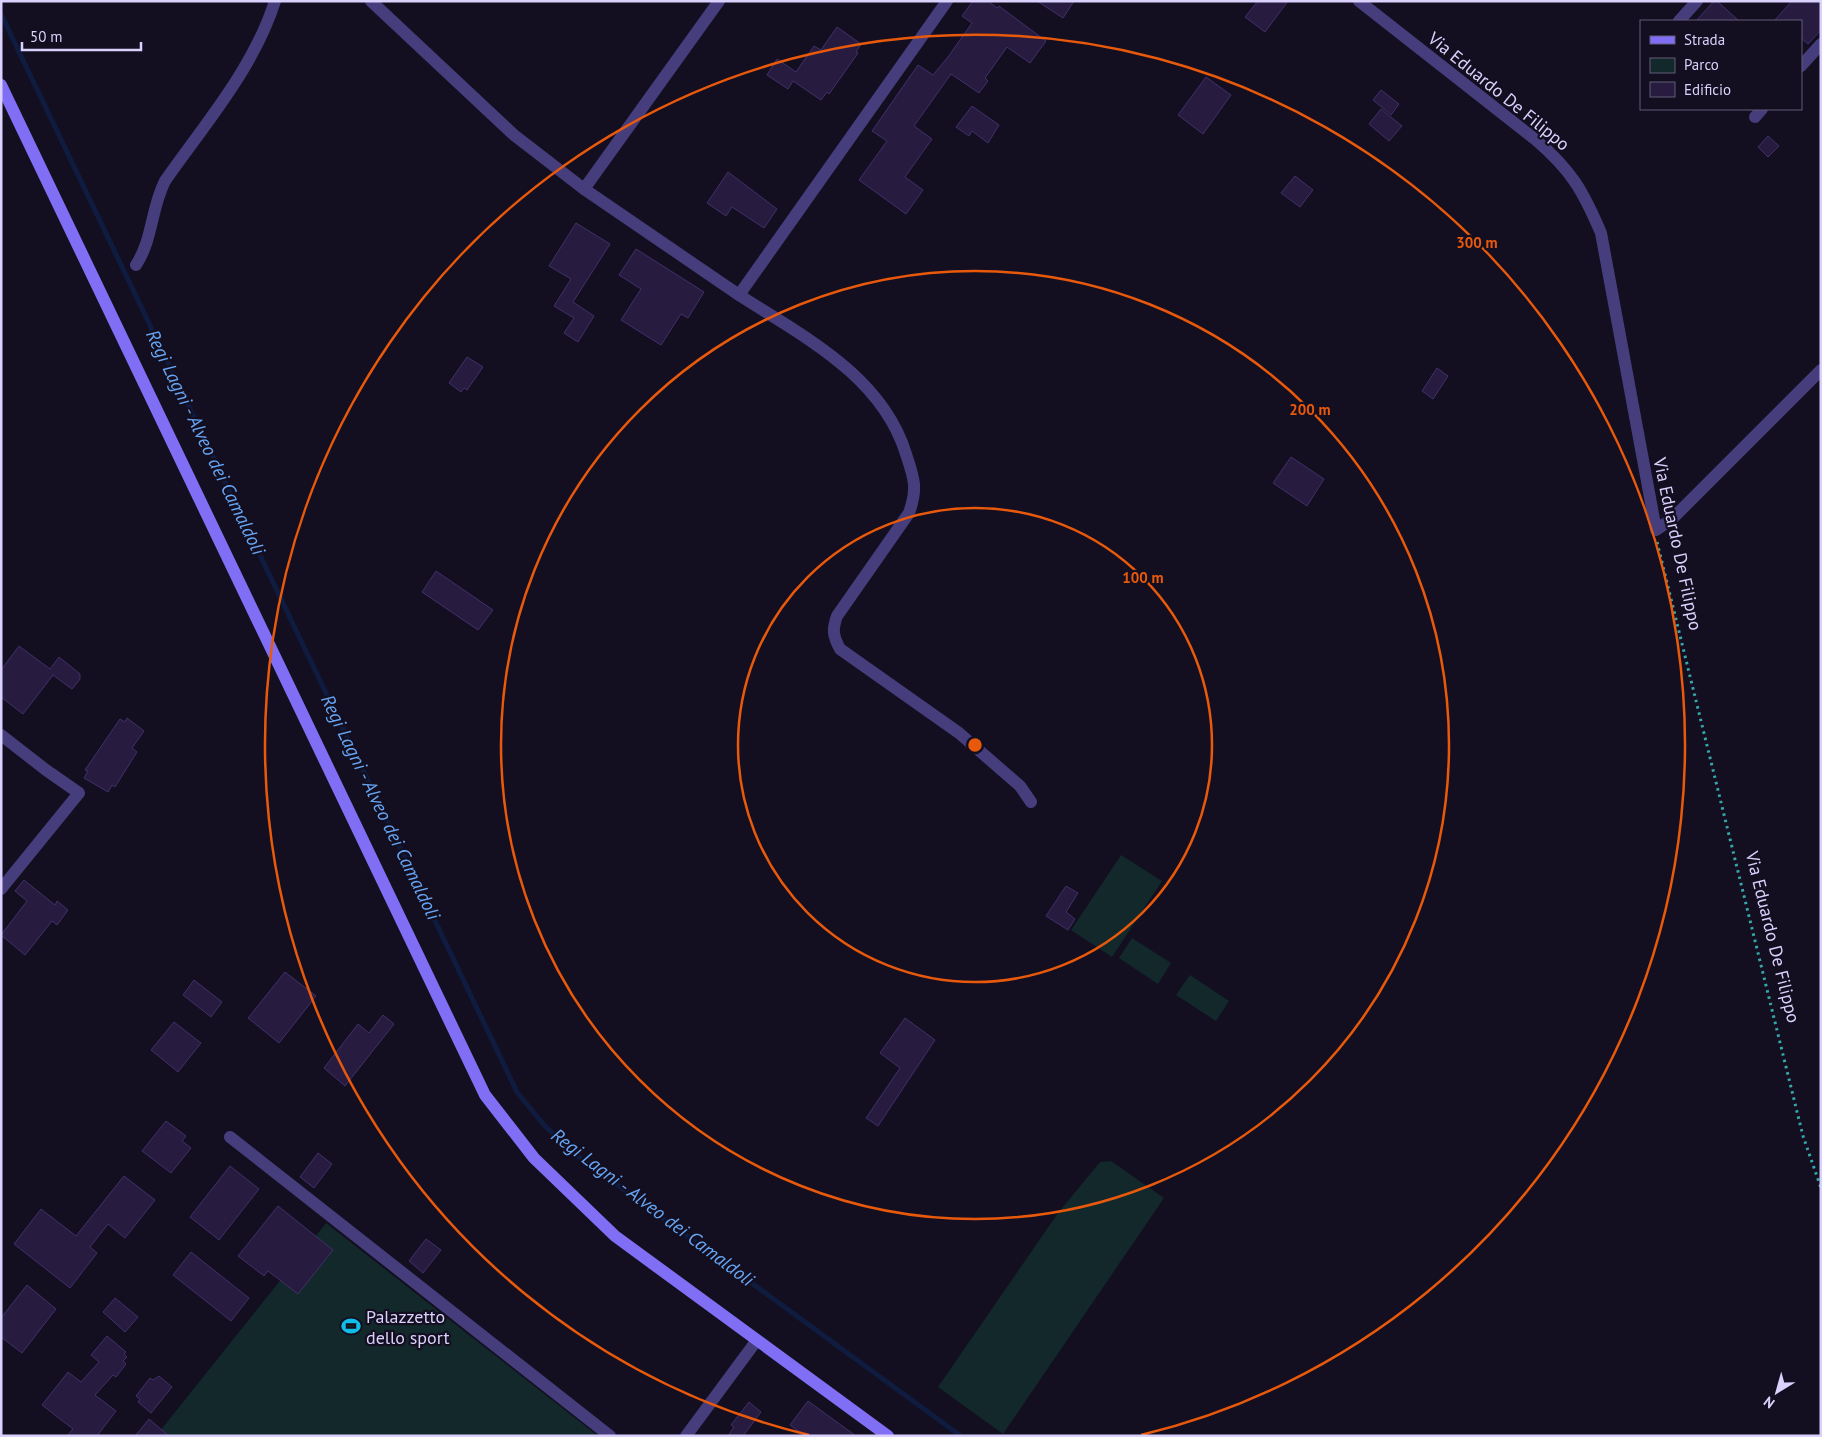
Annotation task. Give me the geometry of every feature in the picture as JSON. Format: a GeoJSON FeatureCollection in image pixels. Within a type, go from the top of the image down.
{"type":"FeatureCollection","features":[{"type":"Feature","properties":{"kind":"street"},"geometry":{"type":"LineString","coordinates":[[136,265],[145,251],[157,197],[165,181],[245,67],[275,1]]}},
{"type":"Feature","properties":{"kind":"street"},"geometry":{"type":"LineString","coordinates":[[371,1],[514,135],[584,189],[816,345],[869,388],[887,412],[903,443],[915,482],[914,498],[909,513],[837,616],[832,629],[834,639],[840,650],[959,733],[1020,786],[1031,802]]}},
{"type":"Feature","properties":{"kind":"street"},"geometry":{"type":"LineString","coordinates":[[584,189],[719,1]]}},
{"type":"Feature","properties":{"kind":"street"},"geometry":{"type":"LineString","coordinates":[[740,295],[947,1]]}},
{"type":"Feature","properties":{"kind":"street","name":"Via Eduardo De Filippo"},"geometry":{"type":"LineString","coordinates":[[1359,1],[1560,161],[1584,194],[1601,233],[1656,530]]}},
{"type":"Feature","properties":{"kind":"street"},"geometry":{"type":"LineString","coordinates":[[1680,20],[1697,1]]}},
{"type":"Feature","properties":{"kind":"street"},"geometry":{"type":"LineString","coordinates":[[1802,65],[1821,44]]}},
{"type":"Feature","properties":{"kind":"street"},"geometry":{"type":"LineString","coordinates":[[1,85],[485,1095],[534,1158],[615,1236],[888,1436]]}},
{"type":"Feature","properties":{"kind":"street"},"geometry":{"type":"LineString","coordinates":[[1656,530],[1672,519],[1821,370]]}},
{"type":"Feature","properties":{"kind":"street"},"geometry":{"type":"LineString","coordinates":[[1,735],[79,793],[1,889]]}},
{"type":"Feature","properties":{"kind":"street"},"geometry":{"type":"LineString","coordinates":[[230,1137],[610,1436]]}},
{"type":"Feature","properties":{"kind":"street"},"geometry":{"type":"LineString","coordinates":[[686,1436],[757,1340]]}},
{"type":"Feature","properties":{"kind":"path","name":"Via Eduardo De Filippo"},"geometry":{"type":"LineString","coordinates":[[1656,530],[1659,555],[1803,1136],[1821,1188]]}},
{"type":"Feature","properties":{"kind":"green space"},"geometry":{"type":"Polygon","coordinates":[[[1121,855],[1162,881],[1112,957],[1071,930],[1121,855]]]}},
{"type":"Feature","properties":{"kind":"green space"},"geometry":{"type":"Polygon","coordinates":[[[1132,938],[1171,963],[1158,984],[1119,958],[1132,938]]]}},
{"type":"Feature","properties":{"kind":"green space"},"geometry":{"type":"Polygon","coordinates":[[[1190,975],[1229,1001],[1216,1021],[1176,995],[1190,975]]]}},
{"type":"Feature","properties":{"kind":"green space"},"geometry":{"type":"Polygon","coordinates":[[[1111,1161],[1164,1198],[1003,1434],[938,1387],[1058,1213],[1100,1162],[1111,1161]]]}},
{"type":"Feature","properties":{"kind":"green space","name":"Palazzetto dello sport"},"geometry":{"type":"Polygon","coordinates":[[[326,1223],[598,1436],[156,1436],[326,1223]]]}},
{"type":"Feature","properties":{"kind":"building"},"geometry":{"type":"Polygon","coordinates":[[[973,1],[988,1],[997,8],[999,6],[1046,41],[1030,63],[1007,47],[985,78],[988,81],[979,93],[951,74],[914,126],[932,139],[905,177],[923,190],[906,214],[859,180],[887,141],[872,131],[918,65],[933,75],[948,57],[972,23],[962,16],[973,1]]]}},
{"type":"Feature","properties":{"kind":"building"},"geometry":{"type":"Polygon","coordinates":[[[1037,1],[1074,1],[1063,18],[1037,1]]]}},
{"type":"Feature","properties":{"kind":"building"},"geometry":{"type":"Polygon","coordinates":[[[1258,1],[1288,1],[1265,32],[1245,17],[1258,1]]]}},
{"type":"Feature","properties":{"kind":"building"},"geometry":{"type":"Polygon","coordinates":[[[1714,1],[1717,1],[1738,20],[1697,20],[1714,1]]]}},
{"type":"Feature","properties":{"kind":"building"},"geometry":{"type":"Polygon","coordinates":[[[1792,1],[1821,1],[1821,30],[1808,44],[1802,39],[1802,20],[1775,20],[1792,1]]]}},
{"type":"Feature","properties":{"kind":"building"},"geometry":{"type":"Polygon","coordinates":[[[837,27],[861,44],[856,52],[858,53],[829,94],[827,92],[821,100],[793,81],[788,89],[767,75],[777,59],[796,72],[814,46],[821,50],[837,27]]]}},
{"type":"Feature","properties":{"kind":"building"},"geometry":{"type":"Polygon","coordinates":[[[1206,77],[1231,95],[1203,134],[1178,115],[1206,77]]]}},
{"type":"Feature","properties":{"kind":"building"},"geometry":{"type":"Polygon","coordinates":[[[1381,90],[1399,104],[1391,115],[1373,100],[1381,90]]]}},
{"type":"Feature","properties":{"kind":"building"},"geometry":{"type":"Polygon","coordinates":[[[972,106],[999,125],[988,143],[972,131],[969,136],[956,127],[972,106]]]}},
{"type":"Feature","properties":{"kind":"building"},"geometry":{"type":"Polygon","coordinates":[[[1381,109],[1402,126],[1389,141],[1369,124],[1381,109]]]}},
{"type":"Feature","properties":{"kind":"building"},"geometry":{"type":"Polygon","coordinates":[[[1768,136],[1779,146],[1768,157],[1758,147],[1768,136]]]}},
{"type":"Feature","properties":{"kind":"building"},"geometry":{"type":"Polygon","coordinates":[[[728,172],[777,209],[764,228],[732,207],[726,216],[707,203],[728,172]]]}},
{"type":"Feature","properties":{"kind":"building"},"geometry":{"type":"Polygon","coordinates":[[[1295,176],[1313,190],[1300,207],[1281,193],[1295,176]]]}},
{"type":"Feature","properties":{"kind":"building"},"geometry":{"type":"Polygon","coordinates":[[[576,223],[610,244],[573,302],[594,316],[578,342],[564,333],[574,318],[554,306],[571,279],[549,266],[576,223]]]}},
{"type":"Feature","properties":{"kind":"building"},"geometry":{"type":"Polygon","coordinates":[[[636,249],[704,292],[688,318],[681,314],[661,345],[621,320],[641,289],[619,275],[636,249]]]}},
{"type":"Feature","properties":{"kind":"building"},"geometry":{"type":"Polygon","coordinates":[[[467,357],[483,367],[467,390],[464,388],[461,392],[449,383],[467,357]]]}},
{"type":"Feature","properties":{"kind":"building"},"geometry":{"type":"Polygon","coordinates":[[[1437,368],[1448,376],[1433,399],[1422,391],[1437,368]]]}},
{"type":"Feature","properties":{"kind":"building"},"geometry":{"type":"Polygon","coordinates":[[[1291,457],[1324,479],[1307,506],[1273,483],[1291,457]]]}},
{"type":"Feature","properties":{"kind":"building"},"geometry":{"type":"Polygon","coordinates":[[[436,571],[493,610],[478,630],[422,592],[436,571]]]}},
{"type":"Feature","properties":{"kind":"building"},"geometry":{"type":"Polygon","coordinates":[[[19,646],[50,669],[59,657],[80,674],[80,679],[72,689],[53,675],[23,714],[1,697],[1,670],[19,646]]]}},
{"type":"Feature","properties":{"kind":"building"},"geometry":{"type":"Polygon","coordinates":[[[127,718],[144,731],[132,748],[137,752],[115,787],[112,785],[108,792],[84,778],[88,771],[85,770],[120,719],[125,722],[127,718]]]}},
{"type":"Feature","properties":{"kind":"building"},"geometry":{"type":"Polygon","coordinates":[[[24,880],[55,905],[57,901],[68,910],[57,925],[52,921],[25,955],[1,935],[27,901],[15,891],[24,880]]]}},
{"type":"Feature","properties":{"kind":"building"},"geometry":{"type":"Polygon","coordinates":[[[1066,886],[1078,893],[1066,912],[1075,919],[1068,930],[1046,916],[1066,886]]]}},
{"type":"Feature","properties":{"kind":"building"},"geometry":{"type":"Polygon","coordinates":[[[285,972],[316,996],[279,1043],[248,1018],[285,972]]]}},
{"type":"Feature","properties":{"kind":"building"},"geometry":{"type":"Polygon","coordinates":[[[194,980],[222,1002],[211,1017],[183,995],[194,980]]]}},
{"type":"Feature","properties":{"kind":"building"},"geometry":{"type":"Polygon","coordinates":[[[383,1015],[394,1024],[345,1086],[324,1068],[358,1024],[369,1033],[383,1015]]]}},
{"type":"Feature","properties":{"kind":"building"},"geometry":{"type":"Polygon","coordinates":[[[905,1018],[935,1040],[878,1126],[866,1118],[900,1068],[880,1053],[905,1018]]]}},
{"type":"Feature","properties":{"kind":"building"},"geometry":{"type":"Polygon","coordinates":[[[174,1022],[201,1043],[178,1072],[151,1050],[174,1022]]]}},
{"type":"Feature","properties":{"kind":"building"},"geometry":{"type":"Polygon","coordinates":[[[166,1121],[186,1136],[182,1141],[191,1148],[171,1173],[142,1151],[166,1121]]]}},
{"type":"Feature","properties":{"kind":"building"},"geometry":{"type":"Polygon","coordinates":[[[318,1153],[332,1164],[314,1188],[300,1177],[318,1153]]]}},
{"type":"Feature","properties":{"kind":"building"},"geometry":{"type":"Polygon","coordinates":[[[230,1166],[259,1189],[219,1240],[190,1217],[230,1166]]]}},
{"type":"Feature","properties":{"kind":"building"},"geometry":{"type":"Polygon","coordinates":[[[124,1176],[155,1200],[125,1238],[108,1224],[90,1247],[97,1253],[70,1288],[14,1244],[41,1209],[76,1236],[124,1176]]]}},
{"type":"Feature","properties":{"kind":"building"},"geometry":{"type":"Polygon","coordinates":[[[278,1206],[333,1250],[298,1294],[268,1271],[264,1276],[238,1256],[278,1206]]]}},
{"type":"Feature","properties":{"kind":"building"},"geometry":{"type":"Polygon","coordinates":[[[426,1239],[441,1250],[423,1273],[409,1261],[426,1239]]]}},
{"type":"Feature","properties":{"kind":"building"},"geometry":{"type":"Polygon","coordinates":[[[191,1252],[249,1298],[231,1321],[173,1275],[191,1252]]]}},
{"type":"Feature","properties":{"kind":"building"},"geometry":{"type":"Polygon","coordinates":[[[27,1285],[56,1309],[22,1353],[1,1337],[1,1318],[27,1285]]]}},
{"type":"Feature","properties":{"kind":"building"},"geometry":{"type":"Polygon","coordinates":[[[115,1298],[138,1317],[125,1332],[103,1312],[115,1298]]]}},
{"type":"Feature","properties":{"kind":"building"},"geometry":{"type":"Polygon","coordinates":[[[107,1336],[126,1352],[124,1354],[127,1357],[123,1361],[126,1364],[116,1377],[113,1375],[95,1395],[116,1411],[97,1436],[67,1436],[73,1429],[42,1405],[68,1372],[81,1382],[99,1362],[91,1355],[107,1336]]]}},
{"type":"Feature","properties":{"kind":"building"},"geometry":{"type":"Polygon","coordinates":[[[159,1376],[172,1387],[151,1413],[138,1402],[140,1399],[136,1396],[150,1378],[153,1380],[159,1376]]]}},
{"type":"Feature","properties":{"kind":"building"},"geometry":{"type":"Polygon","coordinates":[[[808,1401],[856,1436],[805,1436],[790,1425],[808,1401]]]}},
{"type":"Feature","properties":{"kind":"building"},"geometry":{"type":"Polygon","coordinates":[[[749,1402],[761,1412],[743,1436],[728,1436],[734,1427],[731,1425],[749,1402]]]}},
{"type":"Feature","properties":{"kind":"building"},"geometry":{"type":"Polygon","coordinates":[[[149,1419],[169,1436],[135,1436],[149,1419]]]}},
{"type":"Feature","properties":{"kind":"waterway","name":"Regi Lagni - Alveo dei Camaldoli"},"geometry":{"type":"LineString","coordinates":[[1,14],[517,1092],[544,1125],[575,1154],[961,1436]]}},
{"type":"Feature","properties":{"kind":"place","name":"Palazzetto dello sport"},"geometry":{"type":"Point","coordinates":[351,1326]}}]}
